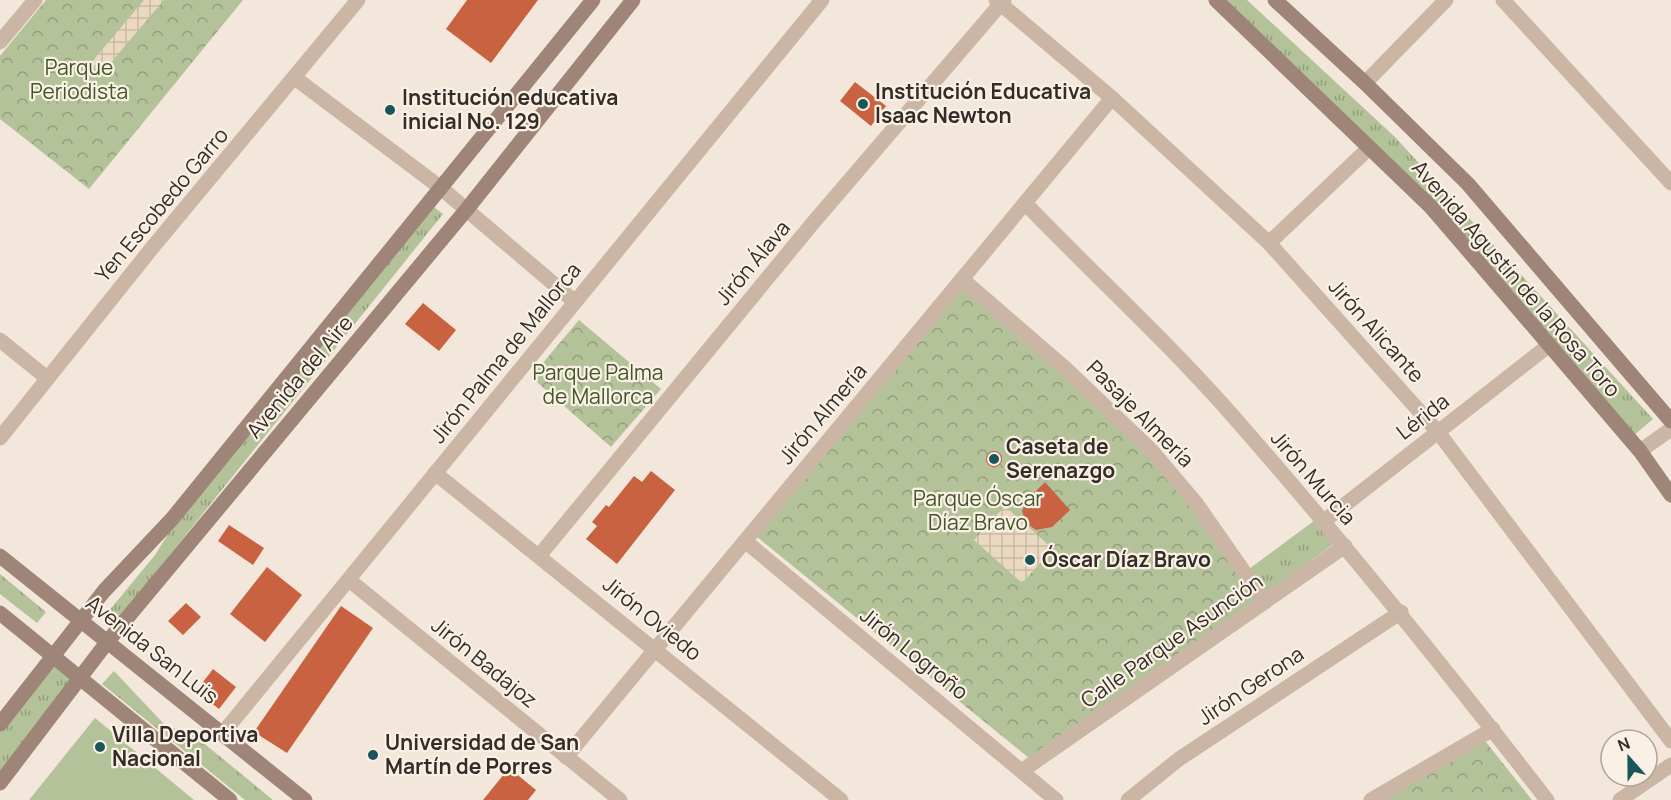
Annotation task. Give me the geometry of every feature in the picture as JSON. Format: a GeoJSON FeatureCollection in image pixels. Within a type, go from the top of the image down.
{"type":"FeatureCollection","features":[{"type":"Feature","properties":{"kind":"main road","name":"Avenida del Aire"},"geometry":{"type":"LineString","coordinates":[[0,724],[80,620],[172,519],[593,0]]}},
{"type":"Feature","properties":{"kind":"main road","name":"Avenida del Aire"},"geometry":{"type":"LineString","coordinates":[[0,783],[108,641],[467,208],[633,0]]}},
{"type":"Feature","properties":{"kind":"main road","name":"Avenida Agustín de la Rosa Toro"},"geometry":{"type":"LineString","coordinates":[[1216,0],[1431,207],[1640,452],[1671,495]]}},
{"type":"Feature","properties":{"kind":"main road","name":"Avenida Agustín de la Rosa Toro"},"geometry":{"type":"LineString","coordinates":[[1275,0],[1365,83],[1468,184],[1671,422]]}},
{"type":"Feature","properties":{"kind":"main road","name":"Avenida San Luis"},"geometry":{"type":"LineString","coordinates":[[0,556],[305,800]]}},
{"type":"Feature","properties":{"kind":"main road"},"geometry":{"type":"LineString","coordinates":[[0,613],[230,800]]}},
{"type":"Feature","properties":{"kind":"street"},"geometry":{"type":"LineString","coordinates":[[0,42],[34,0]]}},
{"type":"Feature","properties":{"kind":"street","name":"Yen Escobedo Garro"},"geometry":{"type":"LineString","coordinates":[[0,438],[358,0]]}},
{"type":"Feature","properties":{"kind":"street","name":"Jirón Palma de Mallorca"},"geometry":{"type":"LineString","coordinates":[[223,733],[822,0]]}},
{"type":"Feature","properties":{"kind":"street"},"geometry":{"type":"LineString","coordinates":[[1365,83],[1446,0]]}},
{"type":"Feature","properties":{"kind":"street"},"geometry":{"type":"LineString","coordinates":[[1503,0],[1671,183]]}},
{"type":"Feature","properties":{"kind":"street","name":"Jirón Alicante"},"geometry":{"type":"LineString","coordinates":[[1000,1],[1112,98],[1269,243],[1438,432],[1671,741]]}},
{"type":"Feature","properties":{"kind":"street","name":"Jirón Álava"},"geometry":{"type":"LineString","coordinates":[[539,556],[812,224],[1000,1]]}},
{"type":"Feature","properties":{"kind":"street"},"geometry":{"type":"LineString","coordinates":[[295,78],[467,208],[575,302]]}},
{"type":"Feature","properties":{"kind":"street","name":"Jirón Almería"},"geometry":{"type":"LineString","coordinates":[[566,757],[1112,98]]}},
{"type":"Feature","properties":{"kind":"street"},"geometry":{"type":"LineString","coordinates":[[1269,243],[1369,147]]}},
{"type":"Feature","properties":{"kind":"street","name":"Jirón Murcia"},"geometry":{"type":"LineString","coordinates":[[1025,203],[1141,318],[1230,413],[1401,612],[1547,800]]}},
{"type":"Feature","properties":{"kind":"street","name":"Pasaje Almería"},"geometry":{"type":"LineString","coordinates":[[962,279],[1066,369],[1152,451],[1196,503],[1265,602]]}},
{"type":"Feature","properties":{"kind":"street"},"geometry":{"type":"LineString","coordinates":[[0,340],[47,378]]}},
{"type":"Feature","properties":{"kind":"street","name":"Lérida"},"geometry":{"type":"LineString","coordinates":[[1324,521],[1548,346]]}},
{"type":"Feature","properties":{"kind":"street"},"geometry":{"type":"LineString","coordinates":[[1640,452],[1671,429]]}},
{"type":"Feature","properties":{"kind":"street","name":"Jirón Oviedo"},"geometry":{"type":"LineString","coordinates":[[435,473],[656,648],[841,800]]}},
{"type":"Feature","properties":{"kind":"street","name":"Jirón Logroño"},"geometry":{"type":"LineString","coordinates":[[745,541],[1023,770],[1056,800]]}},
{"type":"Feature","properties":{"kind":"street","name":"Calle Parque Asunción"},"geometry":{"type":"LineString","coordinates":[[1023,770],[1345,546]]}},
{"type":"Feature","properties":{"kind":"street","name":"Jirón Badajoz"},"geometry":{"type":"LineString","coordinates":[[349,580],[620,800]]}},
{"type":"Feature","properties":{"kind":"street","name":"Jirón Gerona"},"geometry":{"type":"LineString","coordinates":[[1128,800],[1179,759],[1401,612]]}},
{"type":"Feature","properties":{"kind":"street"},"geometry":{"type":"LineString","coordinates":[[1371,800],[1492,729]]}},
{"type":"Feature","properties":{"kind":"street"},"geometry":{"type":"LineString","coordinates":[[1620,800],[1671,765]]}},
{"type":"Feature","properties":{"kind":"green space","name":"Parque Periodista"},"geometry":{"type":"Polygon","coordinates":[[[46,0],[243,0],[89,189],[0,119],[0,56],[46,0]]]}},
{"type":"Feature","properties":{"kind":"green space"},"geometry":{"type":"Polygon","coordinates":[[[1223,0],[1247,0],[1395,137],[1653,419],[1632,437],[1417,186],[1223,0]]]}},
{"type":"Feature","properties":{"kind":"green space"},"geometry":{"type":"Polygon","coordinates":[[[430,204],[443,214],[116,622],[108,612],[155,555],[185,507],[430,204]]]}},
{"type":"Feature","properties":{"kind":"green space","name":"Parque Óscar Díaz Bravo"},"geometry":{"type":"Polygon","coordinates":[[[959,283],[1127,431],[1190,505],[1258,601],[1029,758],[751,532],[959,283]]]}},
{"type":"Feature","properties":{"kind":"green space","name":"Parque Palma de Mallorca"},"geometry":{"type":"Polygon","coordinates":[[[579,320],[661,389],[611,447],[531,377],[579,320]]]}},
{"type":"Feature","properties":{"kind":"green space"},"geometry":{"type":"Polygon","coordinates":[[[1315,520],[1335,543],[1267,593],[1249,569],[1315,520]]]}},
{"type":"Feature","properties":{"kind":"green space"},"geometry":{"type":"Polygon","coordinates":[[[0,574],[46,612],[37,623],[0,594],[0,574]]]}},
{"type":"Feature","properties":{"kind":"green space"},"geometry":{"type":"Polygon","coordinates":[[[52,663],[74,681],[0,777],[0,730],[52,663]]]}},
{"type":"Feature","properties":{"kind":"green space"},"geometry":{"type":"Polygon","coordinates":[[[114,671],[165,725],[195,736],[273,800],[245,800],[102,684],[114,671]]]}},
{"type":"Feature","properties":{"kind":"green space","name":"Villa Deportiva Nacional"},"geometry":{"type":"Polygon","coordinates":[[[95,718],[194,800],[29,800],[95,718]]]}},
{"type":"Feature","properties":{"kind":"green space"},"geometry":{"type":"Polygon","coordinates":[[[1482,737],[1532,800],[1382,800],[1482,737]]]}},
{"type":"Feature","properties":{"kind":"shaded area"},"geometry":{"type":"Polygon","coordinates":[[[144,0],[164,0],[102,73],[90,64],[144,0]]]}},
{"type":"Feature","properties":{"kind":"shaded area"},"geometry":{"type":"Polygon","coordinates":[[[1005,506],[1053,549],[1022,583],[974,540],[1005,506]]]}},
{"type":"Feature","properties":{"kind":"building"},"geometry":{"type":"Polygon","coordinates":[[[467,0],[538,0],[491,63],[446,29],[467,0]]]}},
{"type":"Feature","properties":{"kind":"building","name":"Institución Educativa Isaac Newton"},"geometry":{"type":"Polygon","coordinates":[[[855,82],[886,106],[871,126],[840,101],[855,82]]]}},
{"type":"Feature","properties":{"kind":"building"},"geometry":{"type":"Polygon","coordinates":[[[423,303],[456,330],[439,351],[405,324],[423,303]]]}},
{"type":"Feature","properties":{"kind":"building","name":"Caseta de Serenazgo"},"geometry":{"type":"Polygon","coordinates":[[[994,451],[1000,453],[1002,459],[1000,465],[994,467],[988,465],[986,459],[988,453],[994,451]]]}},
{"type":"Feature","properties":{"kind":"building"},"geometry":{"type":"Polygon","coordinates":[[[651,471],[675,490],[617,564],[586,539],[597,526],[592,522],[606,505],[609,507],[634,476],[642,482],[651,471]]]}},
{"type":"Feature","properties":{"kind":"building"},"geometry":{"type":"Polygon","coordinates":[[[1045,482],[1070,510],[1052,527],[1036,530],[1026,523],[1022,511],[1027,500],[1045,482]]]}},
{"type":"Feature","properties":{"kind":"building"},"geometry":{"type":"Polygon","coordinates":[[[229,525],[264,548],[253,565],[218,541],[229,525]]]}},
{"type":"Feature","properties":{"kind":"building"},"geometry":{"type":"Polygon","coordinates":[[[267,567],[302,595],[265,642],[230,614],[267,567]]]}},
{"type":"Feature","properties":{"kind":"building"},"geometry":{"type":"Polygon","coordinates":[[[186,603],[201,617],[183,635],[168,621],[186,603]]]}},
{"type":"Feature","properties":{"kind":"building"},"geometry":{"type":"Polygon","coordinates":[[[341,606],[373,628],[287,753],[254,732],[341,606]]]}},
{"type":"Feature","properties":{"kind":"building"},"geometry":{"type":"Polygon","coordinates":[[[213,669],[236,687],[219,709],[196,691],[213,669]]]}},
{"type":"Feature","properties":{"kind":"building"},"geometry":{"type":"Polygon","coordinates":[[[509,768],[536,790],[528,800],[483,800],[509,768]]]}},
{"type":"Feature","properties":{"kind":"place","name":"Institución Educativa Isaac Newton"},"geometry":{"type":"Point","coordinates":[863,104]}},
{"type":"Feature","properties":{"kind":"place","name":"Institución educativa inicial No. 129"},"geometry":{"type":"Point","coordinates":[390,110]}},
{"type":"Feature","properties":{"kind":"place","name":"Caseta de Serenazgo"},"geometry":{"type":"Point","coordinates":[994,459]}},
{"type":"Feature","properties":{"kind":"place","name":"Óscar Díaz Bravo"},"geometry":{"type":"Point","coordinates":[1030,560]}},
{"type":"Feature","properties":{"kind":"place","name":"Villa Deportiva Nacional"},"geometry":{"type":"Point","coordinates":[100,747]}},
{"type":"Feature","properties":{"kind":"place","name":"Universidad de San Martín de Porres"},"geometry":{"type":"Point","coordinates":[373,755]}}]}
